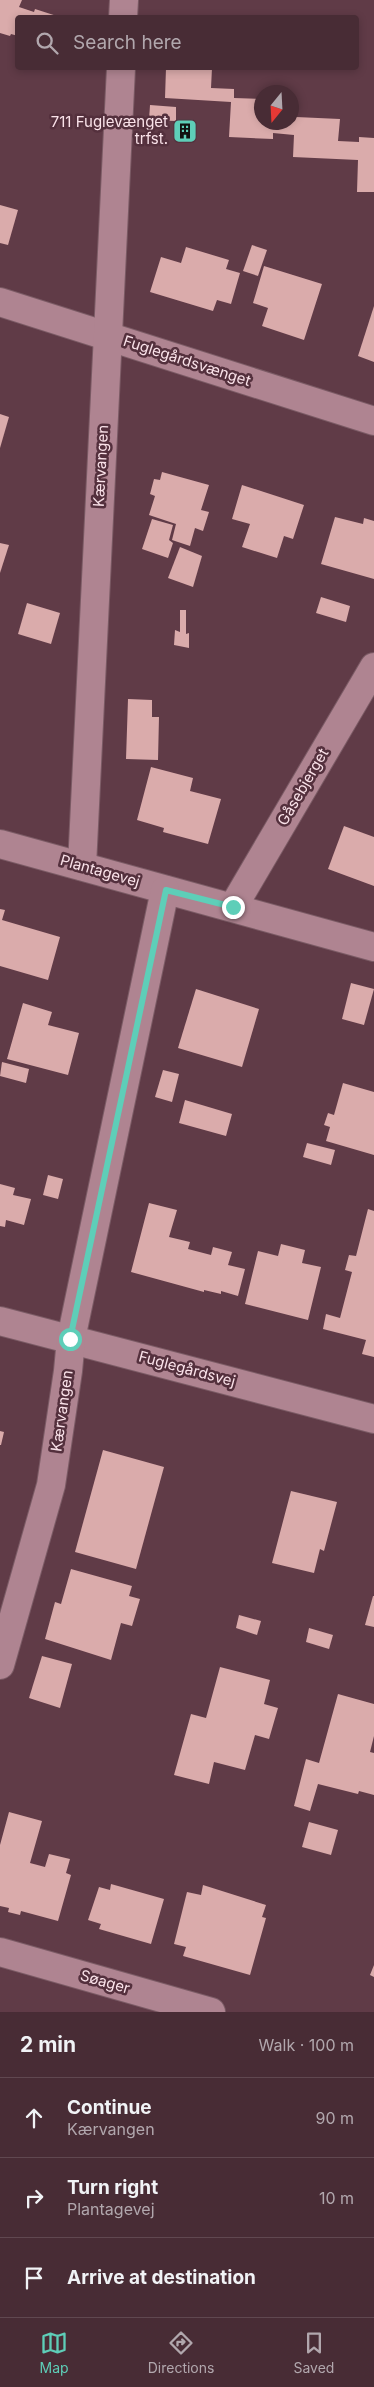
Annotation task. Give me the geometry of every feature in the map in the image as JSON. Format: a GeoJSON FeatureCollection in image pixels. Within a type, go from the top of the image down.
{"type":"FeatureCollection","features":[{"type":"Feature","properties":{"kind":"street"},"geometry":{"type":"LineString","coordinates":[[123,15],[124,0]]}},
{"type":"Feature","properties":{"kind":"street","name":"Kærvangen"},"geometry":{"type":"LineString","coordinates":[[82,866],[121,70]]}},
{"type":"Feature","properties":{"kind":"street","name":"Fuglegårdsvænget"},"geometry":{"type":"LineString","coordinates":[[0,302],[374,421]]}},
{"type":"Feature","properties":{"kind":"street","name":"Gåsebjerget"},"geometry":{"type":"LineString","coordinates":[[233,907],[374,667]]}},
{"type":"Feature","properties":{"kind":"street","name":"Plantagevej"},"geometry":{"type":"LineString","coordinates":[[0,844],[374,947]]}},
{"type":"Feature","properties":{"kind":"street","name":"Kærvangen"},"geometry":{"type":"LineString","coordinates":[[0,1665],[51,1485],[68,1371],[70,1339],[166,890]]}},
{"type":"Feature","properties":{"kind":"street","name":"Fuglegårdsvej"},"geometry":{"type":"LineString","coordinates":[[0,1321],[374,1420]]}},
{"type":"Feature","properties":{"kind":"street","name":"Søager"},"geometry":{"type":"LineString","coordinates":[[0,1952],[211,2012]]}},
{"type":"Feature","properties":{"kind":"building"},"geometry":{"type":"Polygon","coordinates":[[[0,0],[22,0],[19,7],[34,12],[35,9],[54,15],[15,15],[15,35],[11,34],[10,36],[0,33],[0,0]]]}},
{"type":"Feature","properties":{"kind":"building"},"geometry":{"type":"Polygon","coordinates":[[[166,70],[212,70],[211,88],[234,89],[234,98],[254,99],[254,130],[299,130],[299,117],[340,119],[338,141],[359,142],[359,137],[374,138],[374,192],[357,192],[358,160],[293,157],[294,135],[273,133],[273,139],[229,137],[231,102],[165,98],[166,70]]]}},
{"type":"Feature","properties":{"kind":"building"},"geometry":{"type":"Polygon","coordinates":[[[150,105],[176,107],[176,121],[149,120],[150,105]]]}},
{"type":"Feature","properties":{"kind":"building","name":"711 Fuglevænget trfst."},"geometry":{"type":"Polygon","coordinates":[[[176,121],[196,122],[195,140],[175,139],[176,121]]]}},
{"type":"Feature","properties":{"kind":"building"},"geometry":{"type":"Polygon","coordinates":[[[0,205],[18,210],[8,245],[0,243],[0,205]]]}},
{"type":"Feature","properties":{"kind":"building"},"geometry":{"type":"Polygon","coordinates":[[[252,245],[267,250],[258,276],[243,271],[252,245]]]}},
{"type":"Feature","properties":{"kind":"building"},"geometry":{"type":"Polygon","coordinates":[[[186,247],[229,260],[226,269],[240,273],[231,304],[217,300],[213,311],[150,292],[161,257],[181,263],[186,247]]]}},
{"type":"Feature","properties":{"kind":"building"},"geometry":{"type":"Polygon","coordinates":[[[264,266],[322,284],[304,340],[262,326],[268,308],[253,303],[264,266]]]}},
{"type":"Feature","properties":{"kind":"building"},"geometry":{"type":"Polygon","coordinates":[[[374,306],[374,362],[358,356],[374,306]]]}},
{"type":"Feature","properties":{"kind":"building"},"geometry":{"type":"Polygon","coordinates":[[[0,414],[9,417],[0,448],[0,414]]]}},
{"type":"Feature","properties":{"kind":"building"},"geometry":{"type":"Polygon","coordinates":[[[162,472],[209,485],[201,510],[209,512],[203,531],[195,528],[190,546],[172,540],[176,524],[149,515],[155,496],[150,494],[154,479],[160,480],[162,472]]]}},
{"type":"Feature","properties":{"kind":"building"},"geometry":{"type":"Polygon","coordinates":[[[242,485],[304,505],[293,539],[284,536],[277,558],[242,547],[250,524],[232,519],[242,485]]]}},
{"type":"Feature","properties":{"kind":"building"},"geometry":{"type":"Polygon","coordinates":[[[335,517],[363,524],[364,518],[374,521],[374,579],[321,564],[335,517]]]}},
{"type":"Feature","properties":{"kind":"building"},"geometry":{"type":"Polygon","coordinates":[[[152,519],[173,525],[169,540],[173,543],[168,558],[142,549],[152,519]]]}},
{"type":"Feature","properties":{"kind":"building"},"geometry":{"type":"Polygon","coordinates":[[[0,543],[9,545],[0,573],[0,543]]]}},
{"type":"Feature","properties":{"kind":"building"},"geometry":{"type":"Polygon","coordinates":[[[180,547],[202,556],[193,587],[168,578],[180,547]]]}},
{"type":"Feature","properties":{"kind":"building"},"geometry":{"type":"Polygon","coordinates":[[[321,597],[350,606],[346,622],[316,613],[321,597]]]}},
{"type":"Feature","properties":{"kind":"building"},"geometry":{"type":"Polygon","coordinates":[[[27,603],[60,613],[51,644],[18,634],[27,603]]]}},
{"type":"Feature","properties":{"kind":"building"},"geometry":{"type":"Polygon","coordinates":[[[180,610],[186,610],[186,634],[189,633],[189,648],[174,645],[175,630],[180,632],[180,610]]]}},
{"type":"Feature","properties":{"kind":"building"},"geometry":{"type":"Polygon","coordinates":[[[128,699],[152,700],[152,717],[159,717],[158,760],[126,759],[128,699]]]}},
{"type":"Feature","properties":{"kind":"building"},"geometry":{"type":"Polygon","coordinates":[[[151,767],[193,778],[190,791],[221,799],[208,844],[163,832],[164,828],[137,820],[151,767]]]}},
{"type":"Feature","properties":{"kind":"building"},"geometry":{"type":"Polygon","coordinates":[[[344,826],[374,837],[374,886],[328,869],[344,826]]]}},
{"type":"Feature","properties":{"kind":"building"},"geometry":{"type":"Polygon","coordinates":[[[0,909],[5,910],[2,920],[60,937],[48,980],[0,966],[0,909]]]}},
{"type":"Feature","properties":{"kind":"building"},"geometry":{"type":"Polygon","coordinates":[[[351,983],[374,989],[364,1025],[342,1019],[351,983]]]}},
{"type":"Feature","properties":{"kind":"building"},"geometry":{"type":"Polygon","coordinates":[[[196,989],[259,1009],[242,1067],[178,1048],[196,989]]]}},
{"type":"Feature","properties":{"kind":"building"},"geometry":{"type":"Polygon","coordinates":[[[23,1003],[52,1012],[48,1025],[79,1033],[68,1075],[7,1059],[23,1003]]]}},
{"type":"Feature","properties":{"kind":"building"},"geometry":{"type":"Polygon","coordinates":[[[2,1062],[29,1069],[26,1083],[0,1076],[2,1062]]]}},
{"type":"Feature","properties":{"kind":"building"},"geometry":{"type":"Polygon","coordinates":[[[163,1070],[179,1074],[172,1102],[155,1097],[163,1070]]]}},
{"type":"Feature","properties":{"kind":"building"},"geometry":{"type":"Polygon","coordinates":[[[343,1083],[374,1092],[374,1155],[326,1141],[330,1127],[324,1125],[328,1113],[334,1115],[343,1083]]]}},
{"type":"Feature","properties":{"kind":"building"},"geometry":{"type":"Polygon","coordinates":[[[185,1100],[232,1114],[226,1136],[179,1123],[185,1100]]]}},
{"type":"Feature","properties":{"kind":"building"},"geometry":{"type":"Polygon","coordinates":[[[307,1143],[335,1150],[331,1165],[303,1157],[307,1143]]]}},
{"type":"Feature","properties":{"kind":"building"},"geometry":{"type":"Polygon","coordinates":[[[48,1175],[63,1179],[58,1199],[43,1195],[48,1175]]]}},
{"type":"Feature","properties":{"kind":"building"},"geometry":{"type":"Polygon","coordinates":[[[0,1184],[15,1188],[13,1195],[31,1199],[24,1225],[6,1220],[5,1227],[0,1226],[0,1184]]]}},
{"type":"Feature","properties":{"kind":"building"},"geometry":{"type":"Polygon","coordinates":[[[149,1203],[177,1210],[169,1237],[190,1242],[188,1249],[211,1255],[213,1247],[232,1252],[228,1265],[245,1269],[238,1296],[221,1291],[221,1294],[204,1290],[204,1292],[131,1272],[149,1203]]]}},
{"type":"Feature","properties":{"kind":"building"},"geometry":{"type":"Polygon","coordinates":[[[368,1209],[374,1211],[374,1357],[362,1354],[366,1340],[323,1329],[326,1314],[340,1318],[352,1272],[345,1270],[349,1255],[356,1256],[368,1209]]]}},
{"type":"Feature","properties":{"kind":"building"},"geometry":{"type":"Polygon","coordinates":[[[281,1244],[305,1250],[302,1263],[321,1267],[308,1320],[245,1304],[258,1251],[278,1256],[281,1244]]]}},
{"type":"Feature","properties":{"kind":"building"},"geometry":{"type":"Polygon","coordinates":[[[0,1431],[4,1432],[1,1445],[0,1445],[0,1431]]]}},
{"type":"Feature","properties":{"kind":"building"},"geometry":{"type":"Polygon","coordinates":[[[103,1450],[164,1467],[136,1569],[75,1552],[103,1450]]]}},
{"type":"Feature","properties":{"kind":"building"},"geometry":{"type":"Polygon","coordinates":[[[291,1491],[337,1502],[324,1551],[320,1549],[314,1573],[272,1563],[291,1491]]]}},
{"type":"Feature","properties":{"kind":"building"},"geometry":{"type":"Polygon","coordinates":[[[71,1569],[132,1586],[129,1596],[140,1599],[132,1626],[121,1623],[111,1660],[45,1639],[55,1602],[61,1604],[71,1569]]]}},
{"type":"Feature","properties":{"kind":"building"},"geometry":{"type":"Polygon","coordinates":[[[374,1596],[374,1627],[365,1625],[374,1596]]]}},
{"type":"Feature","properties":{"kind":"building"},"geometry":{"type":"Polygon","coordinates":[[[239,1615],[261,1621],[257,1635],[236,1628],[239,1615]]]}},
{"type":"Feature","properties":{"kind":"building"},"geometry":{"type":"Polygon","coordinates":[[[309,1628],[333,1635],[329,1649],[306,1642],[309,1628]]]}},
{"type":"Feature","properties":{"kind":"building"},"geometry":{"type":"Polygon","coordinates":[[[42,1656],[72,1664],[60,1708],[29,1698],[42,1656]]]}},
{"type":"Feature","properties":{"kind":"building"},"geometry":{"type":"Polygon","coordinates":[[[220,1667],[270,1680],[264,1704],[278,1708],[269,1739],[255,1735],[245,1770],[214,1762],[209,1784],[174,1775],[191,1714],[206,1718],[220,1667]]]}},
{"type":"Feature","properties":{"kind":"building"},"geometry":{"type":"Polygon","coordinates":[[[338,1694],[374,1704],[374,1736],[370,1752],[374,1753],[374,1795],[359,1791],[358,1794],[318,1784],[310,1811],[294,1806],[306,1759],[319,1763],[338,1694]]]}},
{"type":"Feature","properties":{"kind":"building"},"geometry":{"type":"Polygon","coordinates":[[[9,1812],[42,1821],[30,1863],[45,1867],[49,1854],[70,1859],[66,1873],[71,1875],[58,1921],[21,1911],[20,1915],[8,1912],[9,1908],[0,1906],[0,1845],[9,1812]]]}},
{"type":"Feature","properties":{"kind":"building"},"geometry":{"type":"Polygon","coordinates":[[[309,1822],[338,1830],[331,1855],[302,1847],[309,1822]]]}},
{"type":"Feature","properties":{"kind":"building"},"geometry":{"type":"Polygon","coordinates":[[[111,1884],[164,1899],[151,1944],[99,1929],[101,1924],[88,1920],[99,1887],[110,1890],[111,1884]]]}},
{"type":"Feature","properties":{"kind":"building"},"geometry":{"type":"Polygon","coordinates":[[[203,1885],[266,1905],[262,1917],[266,1918],[250,1975],[183,1956],[186,1947],[174,1944],[187,1892],[201,1895],[203,1885]]]}},
{"type":"Feature","properties":{"kind":"building"},"geometry":{"type":"Polygon","coordinates":[[[374,1965],[374,1977],[370,1975],[374,1965]]]}},
{"type":"Feature","properties":{"kind":"place","name":"711 Fuglevænget trfst."},"geometry":{"type":"Point","coordinates":[185,131]}},
{"type":"Feature","properties":{"kind":"route"},"geometry":{"type":"LineString","coordinates":[[70,1339],[166,890],[233,907]]}}]}
